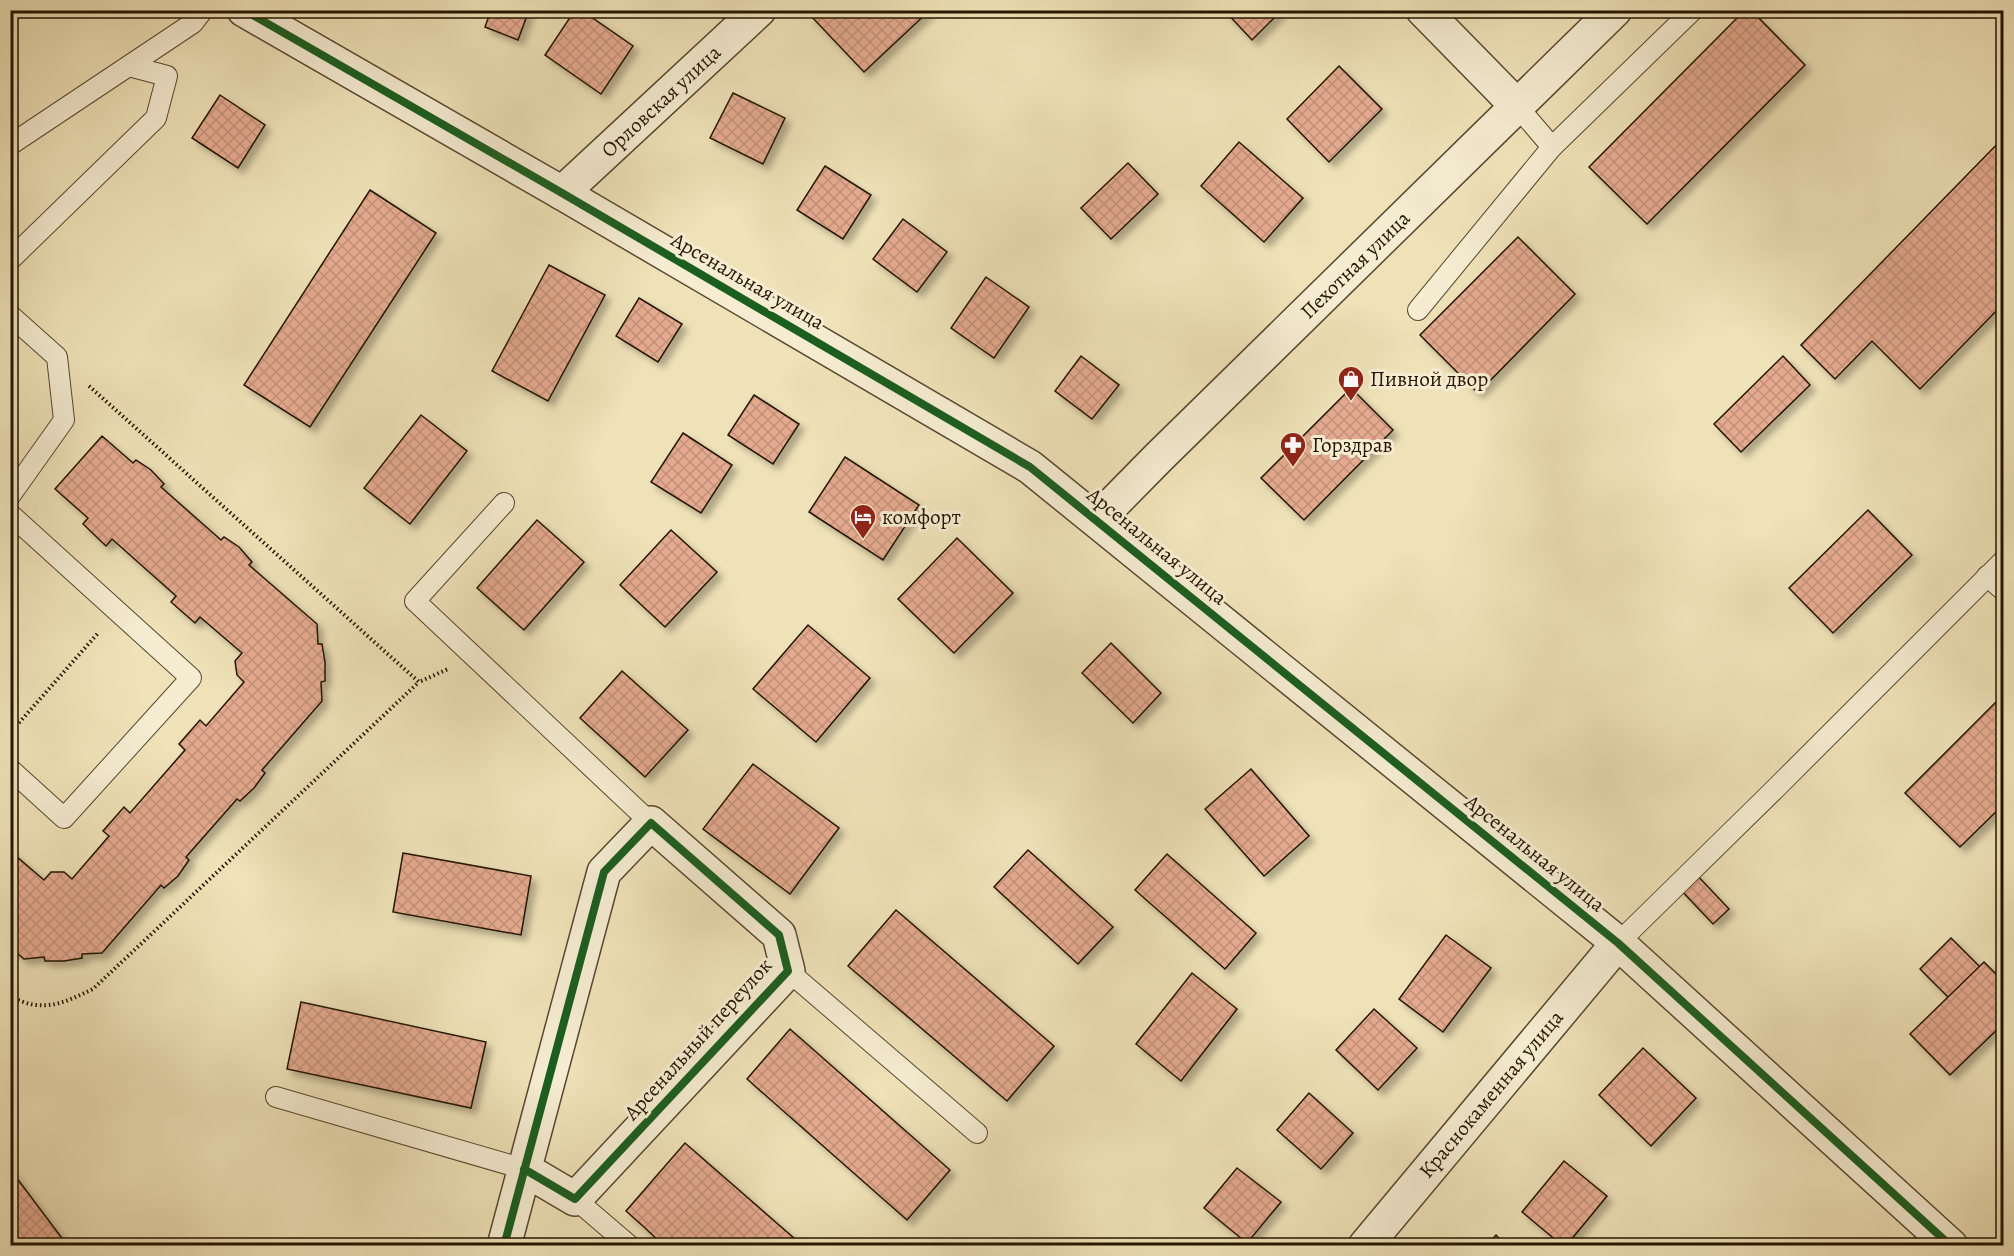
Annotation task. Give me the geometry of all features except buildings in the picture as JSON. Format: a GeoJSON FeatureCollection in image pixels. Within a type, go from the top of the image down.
{"type":"FeatureCollection","features":[{"type":"Feature","properties":{"kind":"street","name":"Арсенальная улица"},"geometry":{"type":"LineString","coordinates":[[244,10],[1030,467],[1618,943],[1951,1245]]}},
{"type":"Feature","properties":{"kind":"street","name":"Орловская улица"},"geometry":{"type":"LineString","coordinates":[[562,193],[759,10]]}},
{"type":"Feature","properties":{"kind":"street"},"geometry":{"type":"LineString","coordinates":[[1423,10],[1517,106]]}},
{"type":"Feature","properties":{"kind":"street","name":"Пехотная улица"},"geometry":{"type":"LineString","coordinates":[[1097,520],[1615,10]]}},
{"type":"Feature","properties":{"kind":"street"},"geometry":{"type":"LineString","coordinates":[[504,1245],[604,872],[651,823]]}},
{"type":"Feature","properties":{"kind":"street","name":"Арсенальный переулок"},"geometry":{"type":"LineString","coordinates":[[575,1199],[788,971],[779,935],[651,823]]}},
{"type":"Feature","properties":{"kind":"street","name":"Краснокаменная улица"},"geometry":{"type":"LineString","coordinates":[[1365,1245],[1618,943]]}},
{"type":"Feature","properties":{"kind":"street"},"geometry":{"type":"LineString","coordinates":[[524,1169],[575,1199]]}},
{"type":"Feature","properties":{"kind":"lane"},"geometry":{"type":"LineString","coordinates":[[10,145],[193,23],[203,10]]}},
{"type":"Feature","properties":{"kind":"lane"},"geometry":{"type":"LineString","coordinates":[[1418,310],[1552,147],[1693,10]]}},
{"type":"Feature","properties":{"kind":"lane"},"geometry":{"type":"LineString","coordinates":[[10,260],[156,118],[167,76],[129,66]]}},
{"type":"Feature","properties":{"kind":"lane"},"geometry":{"type":"LineString","coordinates":[[1517,106],[1552,147]]}},
{"type":"Feature","properties":{"kind":"lane"},"geometry":{"type":"LineString","coordinates":[[10,315],[57,357],[64,420],[10,496]]}},
{"type":"Feature","properties":{"kind":"lane"},"geometry":{"type":"LineString","coordinates":[[504,503],[415,601],[651,823]]}},
{"type":"Feature","properties":{"kind":"lane"},"geometry":{"type":"LineString","coordinates":[[10,514],[191,678],[64,818],[10,769]]}},
{"type":"Feature","properties":{"kind":"lane"},"geometry":{"type":"LineString","coordinates":[[1618,943],[2004,560]]}},
{"type":"Feature","properties":{"kind":"lane"},"geometry":{"type":"LineString","coordinates":[[1988,576],[2004,591]]}},
{"type":"Feature","properties":{"kind":"lane"},"geometry":{"type":"LineString","coordinates":[[788,971],[977,1132]]}},
{"type":"Feature","properties":{"kind":"lane"},"geometry":{"type":"LineString","coordinates":[[276,1097],[524,1169]]}},
{"type":"Feature","properties":{"kind":"lane"},"geometry":{"type":"LineString","coordinates":[[575,1199],[630,1245]]}},
{"type":"Feature","properties":{"kind":"path"},"geometry":{"type":"LineString","coordinates":[[57,357],[419,682]]}},
{"type":"Feature","properties":{"kind":"path"},"geometry":{"type":"LineString","coordinates":[[10,733],[117,611]]}},
{"type":"Feature","properties":{"kind":"path"},"geometry":{"type":"LineString","coordinates":[[10,996],[39,1006],[61,1004],[93,989],[419,682],[448,669],[480,662]]}},
{"type":"Feature","properties":{"kind":"cycle path"},"geometry":{"type":"LineString","coordinates":[[244,10],[1030,467],[1618,943],[1951,1246]]}},
{"type":"Feature","properties":{"kind":"cycle path"},"geometry":{"type":"LineString","coordinates":[[504,1246],[604,872],[651,823],[779,935],[788,971],[575,1199],[524,1169]]}},
{"type":"Feature","properties":{"kind":"place","name":"Пивной двор"},"geometry":{"type":"Point","coordinates":[1351,402]}},
{"type":"Feature","properties":{"kind":"place","name":"Горздрав"},"geometry":{"type":"Point","coordinates":[1293,468]}},
{"type":"Feature","properties":{"kind":"place","name":"комфорт"},"geometry":{"type":"Point","coordinates":[863,540]}}]}
